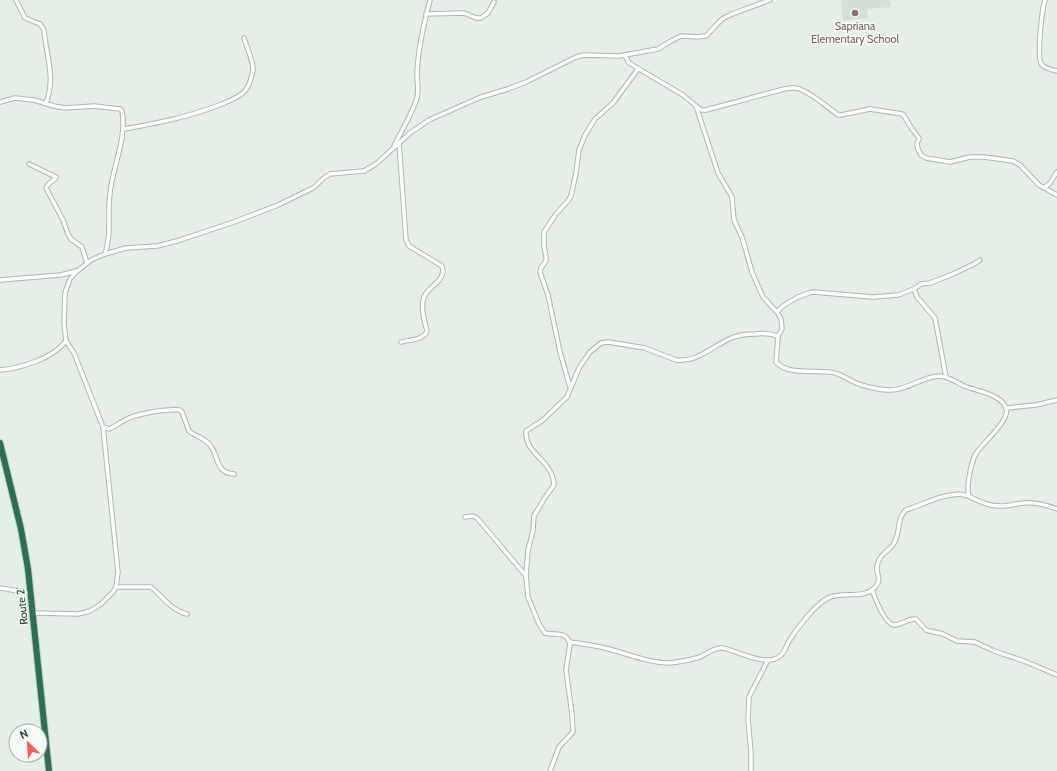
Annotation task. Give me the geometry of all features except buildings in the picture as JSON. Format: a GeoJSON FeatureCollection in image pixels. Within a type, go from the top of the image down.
{"type":"FeatureCollection","features":[{"type":"Feature","properties":{"kind":"highway","name":"Route 2"},"geometry":{"type":"LineString","coordinates":[[0,444],[21,529],[31,593],[48,771]]}},
{"type":"Feature","properties":{"kind":"street"},"geometry":{"type":"LineString","coordinates":[[16,0],[25,18],[40,24],[44,30],[51,88],[46,103]]}},
{"type":"Feature","properties":{"kind":"street"},"geometry":{"type":"LineString","coordinates":[[393,148],[417,98],[419,57],[426,14],[430,0]]}},
{"type":"Feature","properties":{"kind":"street"},"geometry":{"type":"LineString","coordinates":[[33,613],[85,613],[100,604],[113,592],[116,587],[118,572],[103,427],[74,353],[66,341],[64,297],[70,279],[76,271],[87,263],[105,254],[126,248],[168,243],[234,222],[278,205],[313,188],[330,174],[364,170],[376,164],[399,143],[429,120],[481,97],[526,82],[576,57],[584,55],[625,55],[658,49],[682,36],[706,36],[722,19],[770,0]]}},
{"type":"Feature","properties":{"kind":"street"},"geometry":{"type":"LineString","coordinates":[[1045,0],[1040,41],[1040,62],[1044,67],[1057,71]]}},
{"type":"Feature","properties":{"kind":"street"},"geometry":{"type":"LineString","coordinates":[[426,14],[464,13],[476,18],[481,18],[488,13],[494,2]]}},
{"type":"Feature","properties":{"kind":"street"},"geometry":{"type":"LineString","coordinates":[[124,129],[178,119],[205,111],[240,96],[245,91],[253,70],[244,38]]}},
{"type":"Feature","properties":{"kind":"street"},"geometry":{"type":"LineString","coordinates":[[625,55],[629,63],[683,95],[701,110],[793,88],[800,89],[838,115],[875,109],[898,113],[904,116],[919,138],[917,144],[918,149],[921,155],[926,158],[950,162],[970,157],[984,156],[1013,161],[1039,185],[1057,195]]}},
{"type":"Feature","properties":{"kind":"street"},"geometry":{"type":"LineString","coordinates":[[570,388],[560,352],[548,295],[540,272],[546,261],[544,232],[556,214],[571,196],[579,150],[585,135],[595,119],[613,103],[638,69]]}},
{"type":"Feature","properties":{"kind":"street"},"geometry":{"type":"LineString","coordinates":[[0,102],[15,98],[34,100],[65,108],[94,106],[122,111],[124,129],[112,179],[109,240],[105,254]]}},
{"type":"Feature","properties":{"kind":"street"},"geometry":{"type":"LineString","coordinates":[[696,106],[718,172],[732,197],[734,220],[742,237],[752,272],[763,297],[777,312],[782,324],[781,333],[778,336],[776,362],[779,365],[791,369],[813,372],[828,371],[838,373],[858,384],[891,390],[898,390],[925,379],[940,376],[946,377],[994,396],[1004,404],[1006,408],[1006,415],[994,434],[976,453],[974,458],[968,489],[969,496]]}},
{"type":"Feature","properties":{"kind":"street"},"geometry":{"type":"LineString","coordinates":[[399,143],[406,240],[409,246],[442,266],[443,271],[439,280],[427,291],[424,296],[423,304],[427,331],[426,334],[422,337],[401,342]]}},
{"type":"Feature","properties":{"kind":"street"},"geometry":{"type":"LineString","coordinates":[[29,164],[56,177],[46,187],[47,191],[63,220],[71,239],[82,247],[87,263]]}},
{"type":"Feature","properties":{"kind":"street"},"geometry":{"type":"LineString","coordinates":[[1044,188],[1050,183],[1057,172]]}},
{"type":"Feature","properties":{"kind":"street"},"geometry":{"type":"LineString","coordinates":[[777,312],[783,306],[798,297],[812,292],[873,297],[898,294],[914,289],[921,284],[937,280],[980,260]]}},
{"type":"Feature","properties":{"kind":"street"},"geometry":{"type":"LineString","coordinates":[[0,280],[61,275],[76,271]]}},
{"type":"Feature","properties":{"kind":"street"},"geometry":{"type":"LineString","coordinates":[[914,289],[917,297],[935,318],[946,377]]}},
{"type":"Feature","properties":{"kind":"street"},"geometry":{"type":"LineString","coordinates":[[778,336],[761,334],[735,337],[702,354],[681,361],[645,348],[608,342],[601,343],[590,352],[579,368],[567,397],[543,420],[526,431],[526,440],[535,454],[550,468],[554,485],[534,516],[533,531],[528,550],[526,576],[528,597],[545,633],[560,633],[570,642],[604,647],[648,660],[671,663],[697,658],[720,648],[742,655],[768,660],[781,656],[789,641],[802,623],[829,598],[835,595],[863,594],[872,590],[878,585],[879,580],[876,569],[877,565],[883,554],[894,544],[898,536],[899,525],[903,513],[906,510],[952,495],[969,496],[978,502],[1000,506],[1032,502],[1057,509]]}},
{"type":"Feature","properties":{"kind":"street"},"geometry":{"type":"LineString","coordinates":[[0,370],[23,365],[43,358],[63,346],[66,341]]}},
{"type":"Feature","properties":{"kind":"street"},"geometry":{"type":"LineString","coordinates":[[1006,408],[1036,405],[1057,400]]}},
{"type":"Feature","properties":{"kind":"street"},"geometry":{"type":"LineString","coordinates":[[103,427],[109,429],[127,419],[140,415],[180,410],[189,431],[205,440],[211,446],[223,470],[230,474],[234,474]]}},
{"type":"Feature","properties":{"kind":"street"},"geometry":{"type":"LineString","coordinates":[[465,517],[473,516],[477,518],[526,576]]}},
{"type":"Feature","properties":{"kind":"street"},"geometry":{"type":"LineString","coordinates":[[116,587],[152,587],[175,609],[179,612],[187,614]]}},
{"type":"Feature","properties":{"kind":"street"},"geometry":{"type":"LineString","coordinates":[[0,588],[31,593]]}},
{"type":"Feature","properties":{"kind":"street"},"geometry":{"type":"LineString","coordinates":[[872,590],[884,615],[890,623],[895,624],[916,619],[926,630],[943,634],[956,641],[975,642],[999,653],[1024,661],[1057,675]]}},
{"type":"Feature","properties":{"kind":"street"},"geometry":{"type":"LineString","coordinates":[[550,771],[559,747],[574,732],[566,670],[570,642]]}},
{"type":"Feature","properties":{"kind":"street"},"geometry":{"type":"LineString","coordinates":[[751,771],[752,753],[748,719],[749,697],[768,660]]}},
{"type":"Feature","properties":{"kind":"shaded area","name":"Sapriana Elementary School"},"geometry":{"type":"Polygon","coordinates":[[[841,0],[890,0],[891,7],[868,9],[867,18],[843,21],[841,0]]]}},
{"type":"Feature","properties":{"kind":"place","name":"Sapriana Elementary School"},"geometry":{"type":"Point","coordinates":[855,13]}}]}
